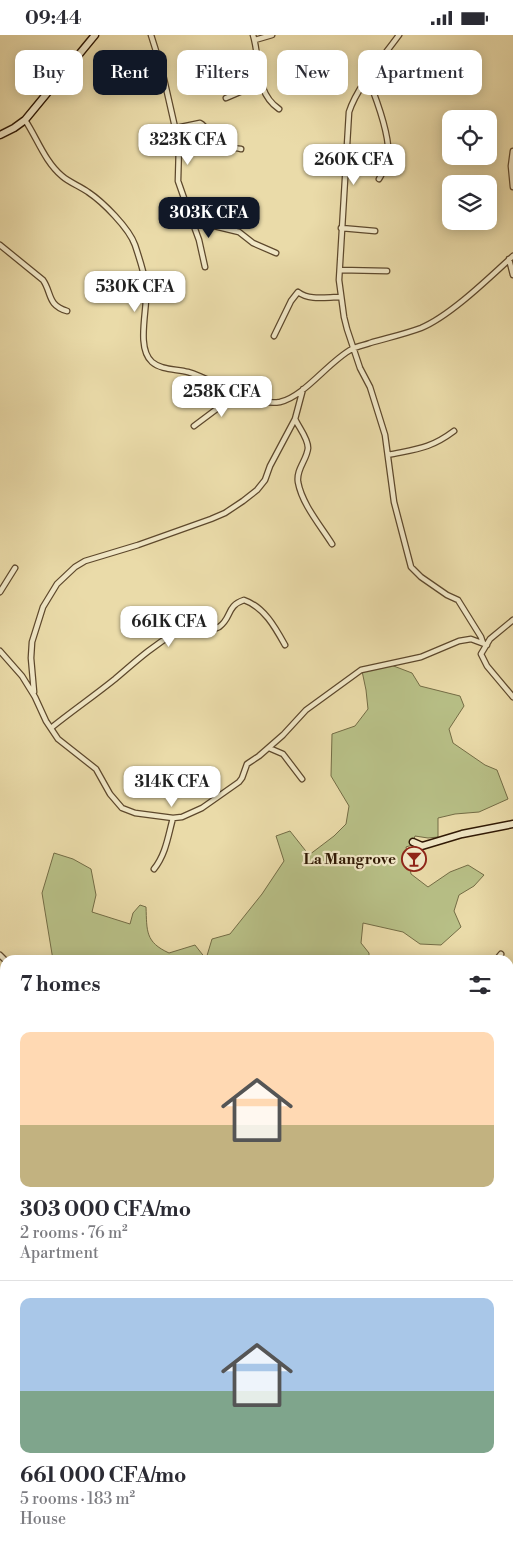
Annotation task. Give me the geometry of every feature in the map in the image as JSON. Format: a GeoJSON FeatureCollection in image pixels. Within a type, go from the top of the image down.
{"type":"FeatureCollection","features":[{"type":"Feature","properties":{"kind":"street"},"geometry":{"type":"LineString","coordinates":[[0,135],[25,120],[95,35]]}},
{"type":"Feature","properties":{"kind":"street"},"geometry":{"type":"LineString","coordinates":[[151,35],[180,145],[178,181],[199,240],[205,267]]}},
{"type":"Feature","properties":{"kind":"street"},"geometry":{"type":"LineString","coordinates":[[254,38],[272,35]]}},
{"type":"Feature","properties":{"kind":"street"},"geometry":{"type":"LineString","coordinates":[[388,50],[399,35]]}},
{"type":"Feature","properties":{"kind":"street"},"geometry":{"type":"LineString","coordinates":[[358,94],[349,112],[341,228],[340,270],[344,317],[353,348],[360,368],[370,387],[385,435],[394,502],[411,567],[421,577],[447,595],[458,600],[485,644]]}},
{"type":"Feature","properties":{"kind":"street"},"geometry":{"type":"LineString","coordinates":[[226,98],[233,95]]}},
{"type":"Feature","properties":{"kind":"street"},"geometry":{"type":"LineString","coordinates":[[266,95],[272,104],[279,109]]}},
{"type":"Feature","properties":{"kind":"street"},"geometry":{"type":"LineString","coordinates":[[374,95],[380,111],[389,151],[386,166],[379,179]]}},
{"type":"Feature","properties":{"kind":"street"},"geometry":{"type":"LineString","coordinates":[[25,120],[51,165],[63,177],[88,192],[105,207],[132,237],[146,287],[144,341],[146,353],[151,361],[157,366],[203,377],[258,401],[271,403],[285,401],[303,389],[353,348],[428,325],[453,307],[511,258]]}},
{"type":"Feature","properties":{"kind":"street"},"geometry":{"type":"LineString","coordinates":[[176,128],[200,123],[206,127],[212,141],[241,149]]}},
{"type":"Feature","properties":{"kind":"street"},"geometry":{"type":"LineString","coordinates":[[513,151],[513,187]]}},
{"type":"Feature","properties":{"kind":"street"},"geometry":{"type":"LineString","coordinates":[[191,218],[239,232],[253,243],[276,253]]}},
{"type":"Feature","properties":{"kind":"street"},"geometry":{"type":"LineString","coordinates":[[341,228],[375,231]]}},
{"type":"Feature","properties":{"kind":"street"},"geometry":{"type":"LineString","coordinates":[[0,245],[42,280],[53,303],[67,311]]}},
{"type":"Feature","properties":{"kind":"street"},"geometry":{"type":"LineString","coordinates":[[511,258],[513,275]]}},
{"type":"Feature","properties":{"kind":"street"},"geometry":{"type":"LineString","coordinates":[[340,270],[387,271]]}},
{"type":"Feature","properties":{"kind":"street"},"geometry":{"type":"LineString","coordinates":[[274,337],[291,301],[298,292],[303,296],[314,298],[341,297]]}},
{"type":"Feature","properties":{"kind":"street"},"geometry":{"type":"LineString","coordinates":[[35,697],[32,674],[32,642],[43,607],[57,584],[75,567],[85,561],[138,545],[211,519],[225,513],[257,490],[265,480],[270,466],[295,419],[303,389]]}},
{"type":"Feature","properties":{"kind":"street"},"geometry":{"type":"LineString","coordinates":[[194,426],[238,393]]}},
{"type":"Feature","properties":{"kind":"street"},"geometry":{"type":"LineString","coordinates":[[295,419],[308,447],[298,473],[298,481],[308,506],[332,544]]}},
{"type":"Feature","properties":{"kind":"street"},"geometry":{"type":"LineString","coordinates":[[388,455],[428,447],[454,431]]}},
{"type":"Feature","properties":{"kind":"street"},"geometry":{"type":"LineString","coordinates":[[0,592],[15,568]]}},
{"type":"Feature","properties":{"kind":"street"},"geometry":{"type":"LineString","coordinates":[[51,728],[116,679],[151,648],[173,634],[188,629],[212,630],[220,627],[232,607],[244,600],[258,608],[269,620],[285,645]]}},
{"type":"Feature","properties":{"kind":"street"},"geometry":{"type":"LineString","coordinates":[[513,620],[485,644],[482,654],[488,666],[513,697]]}},
{"type":"Feature","properties":{"kind":"street"},"geometry":{"type":"LineString","coordinates":[[0,651],[22,676],[58,739],[96,769],[110,794],[122,808],[135,813],[173,818],[192,814],[239,782],[248,764],[283,735],[306,709],[361,669],[421,657],[459,641],[471,639],[485,644]]}},
{"type":"Feature","properties":{"kind":"street"},"geometry":{"type":"LineString","coordinates":[[22,676],[32,674]]}},
{"type":"Feature","properties":{"kind":"street"},"geometry":{"type":"LineString","coordinates":[[269,748],[283,754],[302,779]]}},
{"type":"Feature","properties":{"kind":"street"},"geometry":{"type":"LineString","coordinates":[[154,869],[165,851],[173,818]]}},
{"type":"Feature","properties":{"kind":"street"},"geometry":{"type":"LineString","coordinates":[[413,842],[422,846],[513,824]]}},
{"type":"Feature","properties":{"kind":"green space"},"geometry":{"type":"Polygon","coordinates":[[[391,665],[412,673],[420,686],[460,696],[464,706],[449,729],[453,743],[485,765],[497,770],[508,799],[479,812],[438,818],[438,837],[415,836],[412,845],[406,847],[411,874],[428,887],[450,872],[468,865],[484,875],[474,886],[459,895],[454,911],[461,927],[441,945],[420,944],[403,932],[363,923],[361,943],[369,955],[207,955],[212,939],[230,934],[262,894],[284,861],[276,836],[290,831],[309,855],[346,824],[349,806],[331,776],[332,734],[355,726],[368,709],[362,671],[391,665]]]}},
{"type":"Feature","properties":{"kind":"green space"},"geometry":{"type":"Polygon","coordinates":[[[54,853],[73,859],[91,869],[96,895],[92,912],[130,924],[133,913],[140,905],[146,907],[147,929],[155,945],[169,953],[195,945],[203,955],[52,955],[42,893],[54,853]]]}},
{"type":"Feature","properties":{"kind":"place","name":"La Mangrove"},"geometry":{"type":"Point","coordinates":[414,859]}}]}
